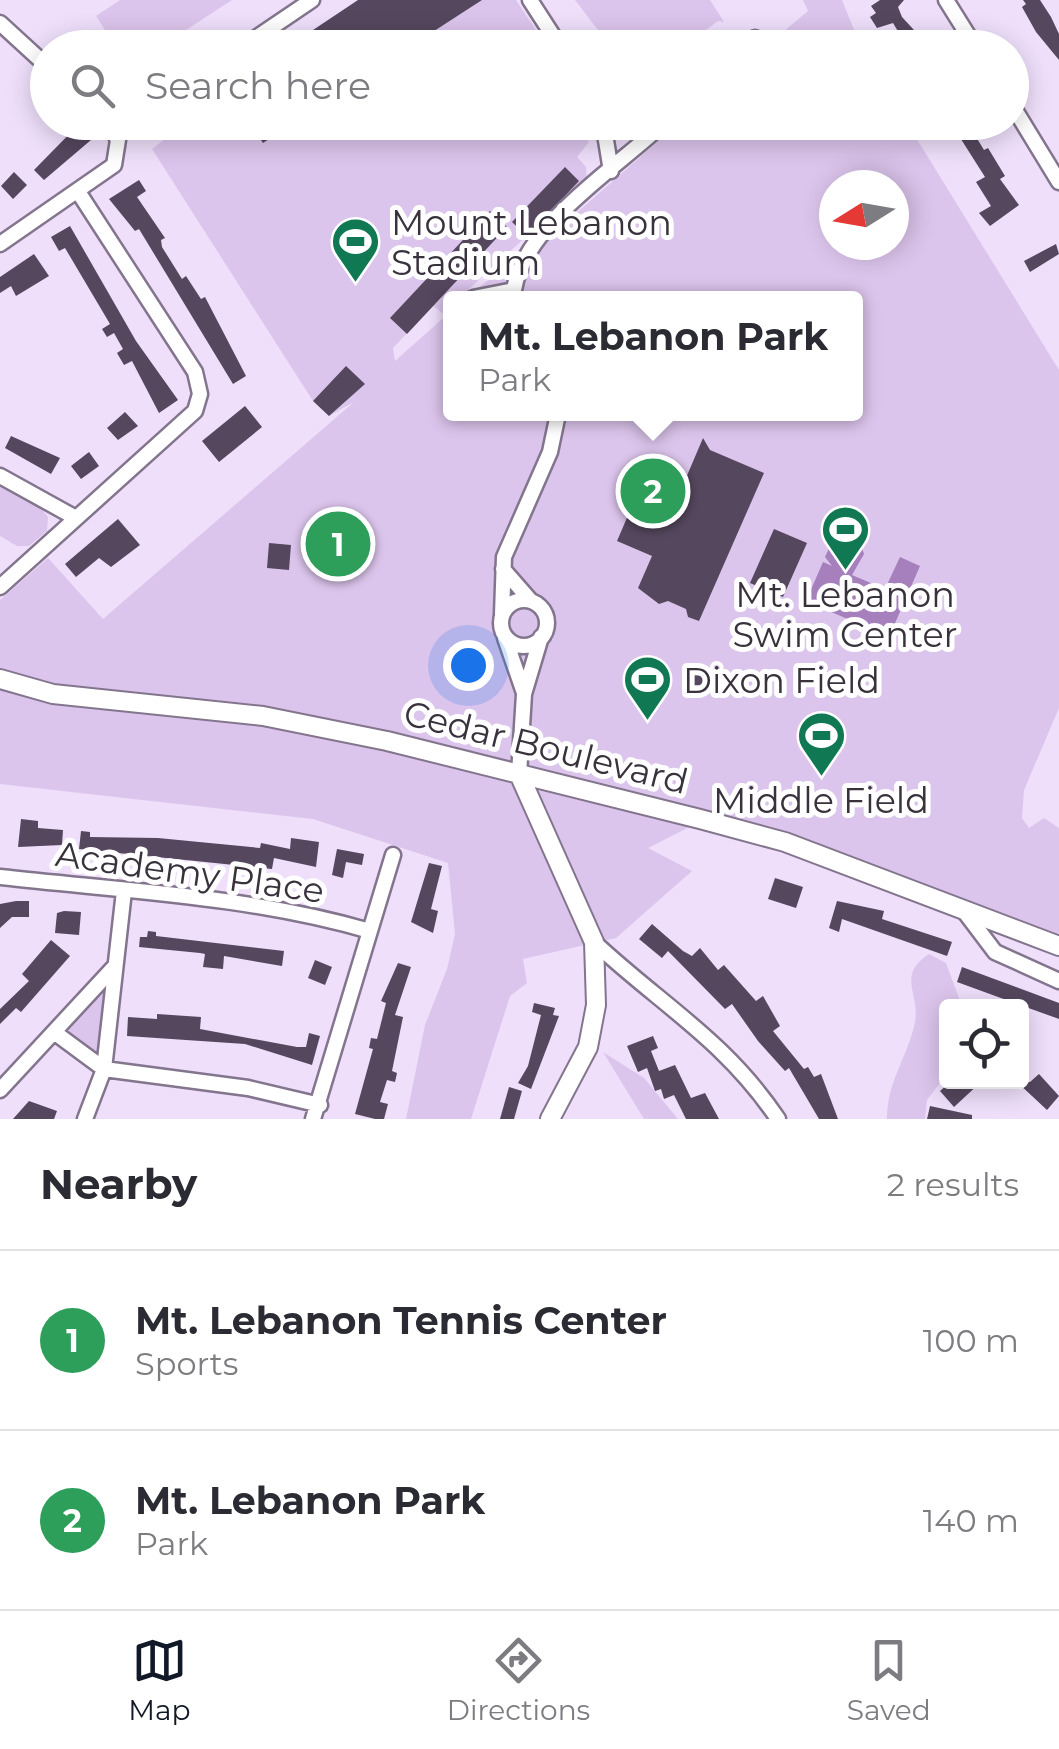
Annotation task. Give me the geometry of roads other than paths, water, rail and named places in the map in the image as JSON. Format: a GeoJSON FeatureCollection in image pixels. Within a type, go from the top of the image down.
{"type":"FeatureCollection","features":[{"type":"Feature","properties":{"kind":"street"},"geometry":{"type":"LineString","coordinates":[[268,30],[312,0]]}},
{"type":"Feature","properties":{"kind":"street"},"geometry":{"type":"LineString","coordinates":[[530,0],[549,30]]}},
{"type":"Feature","properties":{"kind":"street"},"geometry":{"type":"LineString","coordinates":[[946,0],[965,30]]}},
{"type":"Feature","properties":{"kind":"street"},"geometry":{"type":"LineString","coordinates":[[0,23],[30,50]]}},
{"type":"Feature","properties":{"kind":"street"},"geometry":{"type":"LineString","coordinates":[[1029,133],[1059,182]]}},
{"type":"Feature","properties":{"kind":"street"},"geometry":{"type":"LineString","coordinates":[[0,244],[79,193],[114,165],[118,140]]}},
{"type":"Feature","properties":{"kind":"street"},"geometry":{"type":"LineString","coordinates":[[606,140],[611,171]]}},
{"type":"Feature","properties":{"kind":"street"},"geometry":{"type":"LineString","coordinates":[[514,291],[516,273],[530,246],[645,140]]}},
{"type":"Feature","properties":{"kind":"street"},"geometry":{"type":"LineString","coordinates":[[0,587],[195,411],[200,394],[195,372],[79,193]]}},
{"type":"Feature","properties":{"kind":"street"},"geometry":{"type":"LineString","coordinates":[[524,694],[504,634],[503,570],[508,543],[550,452],[557,421]]}},
{"type":"Feature","properties":{"kind":"street"},"geometry":{"type":"LineString","coordinates":[[0,476],[76,518]]}},
{"type":"Feature","properties":{"kind":"street"},"geometry":{"type":"LineString","coordinates":[[503,570],[546,616],[524,694],[519,774],[594,942],[596,1005],[588,1046],[550,1119]]}},
{"type":"Feature","properties":{"kind":"street"},"geometry":{"type":"LineString","coordinates":[[502,614],[518,600],[532,601]]}},
{"type":"Feature","properties":{"kind":"street"},"geometry":{"type":"LineString","coordinates":[[504,634],[522,646],[541,637]]}},
{"type":"Feature","properties":{"kind":"street","name":"Cedar Boulevard"},"geometry":{"type":"LineString","coordinates":[[0,679],[53,694],[263,716],[519,774],[784,842],[1059,946]]}},
{"type":"Feature","properties":{"kind":"street"},"geometry":{"type":"LineString","coordinates":[[54,1032],[104,1069],[248,1088],[317,1112],[393,854]]}},
{"type":"Feature","properties":{"kind":"street","name":"Academy Place"},"geometry":{"type":"LineString","coordinates":[[0,878],[272,908],[370,931]]}},
{"type":"Feature","properties":{"kind":"street"},"geometry":{"type":"LineString","coordinates":[[85,1119],[104,1069],[124,891]]}},
{"type":"Feature","properties":{"kind":"street"},"geometry":{"type":"LineString","coordinates":[[963,910],[996,952],[1059,981]]}},
{"type":"Feature","properties":{"kind":"street"},"geometry":{"type":"LineString","coordinates":[[594,942],[631,976],[672,1004],[734,1061],[778,1119]]}},
{"type":"Feature","properties":{"kind":"street"},"geometry":{"type":"LineString","coordinates":[[0,1090],[115,966]]}},
{"type":"Feature","properties":{"kind":"place","name":"Mount Lebanon Stadium"},"geometry":{"type":"Point","coordinates":[356,284]}},
{"type":"Feature","properties":{"kind":"place","name":"Mt. Lebanon Park"},"geometry":{"type":"Point","coordinates":[653,491]}},
{"type":"Feature","properties":{"kind":"place","name":"Mt. Lebanon Tennis Center"},"geometry":{"type":"Point","coordinates":[338,544]}},
{"type":"Feature","properties":{"kind":"place","name":"Mt. Lebanon Swim Center"},"geometry":{"type":"Point","coordinates":[845,572]}},
{"type":"Feature","properties":{"kind":"place","name":"Dixon Field"},"geometry":{"type":"Point","coordinates":[648,722]}},
{"type":"Feature","properties":{"kind":"place","name":"Middle Field"},"geometry":{"type":"Point","coordinates":[821,778]}}]}
